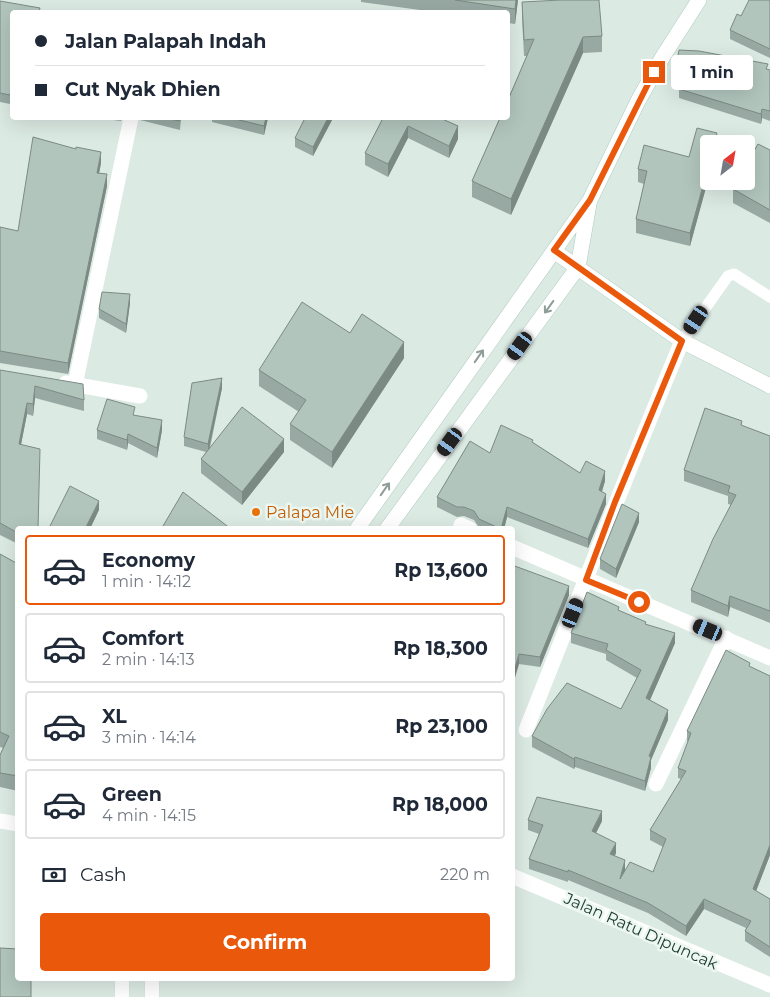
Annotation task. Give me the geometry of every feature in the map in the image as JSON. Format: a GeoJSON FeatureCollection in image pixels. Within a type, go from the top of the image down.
{"type":"FeatureCollection","features":[{"type":"Feature","properties":{"kind":"street"},"geometry":{"type":"LineString","coordinates":[[359,526],[590,200],[643,93],[699,0]]}},
{"type":"Feature","properties":{"kind":"street"},"geometry":{"type":"LineString","coordinates":[[74,385],[130,120]]}},
{"type":"Feature","properties":{"kind":"street"},"geometry":{"type":"LineString","coordinates":[[388,526],[578,267],[590,200]]}},
{"type":"Feature","properties":{"kind":"street"},"geometry":{"type":"LineString","coordinates":[[554,250],[682,341],[770,386]]}},
{"type":"Feature","properties":{"kind":"street"},"geometry":{"type":"LineString","coordinates":[[526,730],[615,502],[682,341]]}},
{"type":"Feature","properties":{"kind":"street"},"geometry":{"type":"LineString","coordinates":[[47,380],[140,396]]}},
{"type":"Feature","properties":{"kind":"street"},"geometry":{"type":"LineString","coordinates":[[515,549],[770,658]]}},
{"type":"Feature","properties":{"kind":"street"},"geometry":{"type":"LineString","coordinates":[[656,784],[726,638]]}},
{"type":"Feature","properties":{"kind":"street"},"geometry":{"type":"LineString","coordinates":[[0,822],[15,824]]}},
{"type":"Feature","properties":{"kind":"street","name":"Jalan Ratu Dipuncak"},"geometry":{"type":"LineString","coordinates":[[515,877],[770,985]]}},
{"type":"Feature","properties":{"kind":"street"},"geometry":{"type":"LineString","coordinates":[[122,981],[122,997]]}},
{"type":"Feature","properties":{"kind":"street"},"geometry":{"type":"LineString","coordinates":[[152,981],[152,997]]}},
{"type":"Feature","properties":{"kind":"lane"},"geometry":{"type":"LineString","coordinates":[[682,341],[728,276],[734,274],[740,276],[770,297]]}},
{"type":"Feature","properties":{"kind":"building"},"geometry":{"type":"Polygon","coordinates":[[[455,0],[516,0],[515,9],[455,0]]]}},
{"type":"Feature","properties":{"kind":"building"},"geometry":{"type":"Polygon","coordinates":[[[599,0],[602,36],[583,37],[511,199],[472,181],[499,120],[510,120],[510,95],[534,39],[524,40],[522,2],[599,0]]]}},
{"type":"Feature","properties":{"kind":"building"},"geometry":{"type":"Polygon","coordinates":[[[749,0],[770,0],[770,49],[730,30],[737,14],[741,16],[749,0]]]}},
{"type":"Feature","properties":{"kind":"building"},"geometry":{"type":"Polygon","coordinates":[[[0,1],[40,8],[40,10],[10,10],[10,95],[0,93],[0,1]]]}},
{"type":"Feature","properties":{"kind":"building"},"geometry":{"type":"Polygon","coordinates":[[[679,50],[699,51],[768,64],[766,69],[770,70],[770,111],[762,109],[761,114],[679,89],[682,73],[675,72],[679,50]]]}},
{"type":"Feature","properties":{"kind":"building"},"geometry":{"type":"Polygon","coordinates":[[[239,120],[266,120],[264,126],[239,120]]]}},
{"type":"Feature","properties":{"kind":"building"},"geometry":{"type":"Polygon","coordinates":[[[304,120],[327,120],[313,147],[295,138],[304,120]]]}},
{"type":"Feature","properties":{"kind":"building"},"geometry":{"type":"Polygon","coordinates":[[[382,120],[444,120],[458,126],[449,146],[408,126],[388,164],[365,153],[382,120]]]}},
{"type":"Feature","properties":{"kind":"building"},"geometry":{"type":"Polygon","coordinates":[[[697,128],[717,133],[716,135],[700,135],[700,190],[702,190],[690,233],[636,219],[647,171],[638,169],[644,145],[689,157],[697,128]]]}},
{"type":"Feature","properties":{"kind":"building"},"geometry":{"type":"Polygon","coordinates":[[[33,137],[76,149],[76,147],[101,152],[97,173],[107,174],[68,363],[0,351],[0,227],[18,231],[33,137]]]}},
{"type":"Feature","properties":{"kind":"building"},"geometry":{"type":"Polygon","coordinates":[[[758,144],[770,150],[770,210],[735,190],[755,190],[755,149],[758,144]]]}},
{"type":"Feature","properties":{"kind":"building"},"geometry":{"type":"Polygon","coordinates":[[[102,292],[130,294],[126,324],[99,309],[102,292]]]}},
{"type":"Feature","properties":{"kind":"building"},"geometry":{"type":"Polygon","coordinates":[[[302,302],[350,333],[362,314],[404,342],[332,452],[290,424],[306,400],[259,370],[302,302]]]}},
{"type":"Feature","properties":{"kind":"building"},"geometry":{"type":"Polygon","coordinates":[[[0,370],[83,384],[84,400],[35,386],[33,404],[27,403],[19,444],[40,449],[38,526],[15,526],[15,531],[0,523],[0,370]]]}},
{"type":"Feature","properties":{"kind":"building"},"geometry":{"type":"Polygon","coordinates":[[[222,378],[208,444],[184,437],[192,383],[222,378]]]}},
{"type":"Feature","properties":{"kind":"building"},"geometry":{"type":"Polygon","coordinates":[[[107,399],[135,407],[133,415],[162,420],[157,448],[128,434],[127,440],[97,430],[107,399]]]}},
{"type":"Feature","properties":{"kind":"building"},"geometry":{"type":"Polygon","coordinates":[[[242,407],[284,439],[242,492],[201,459],[242,407]]]}},
{"type":"Feature","properties":{"kind":"building"},"geometry":{"type":"Polygon","coordinates":[[[705,408],[742,421],[741,425],[770,436],[770,611],[730,596],[728,606],[691,590],[713,539],[736,495],[728,492],[730,486],[684,470],[705,408]]]}},
{"type":"Feature","properties":{"kind":"building"},"geometry":{"type":"Polygon","coordinates":[[[501,425],[533,440],[532,442],[580,473],[586,461],[605,471],[599,490],[606,494],[588,539],[507,507],[502,526],[494,526],[479,519],[474,511],[464,507],[457,507],[437,497],[470,441],[490,453],[501,425]]]}},
{"type":"Feature","properties":{"kind":"building"},"geometry":{"type":"Polygon","coordinates":[[[70,486],[99,501],[86,526],[50,526],[70,486]]]}},
{"type":"Feature","properties":{"kind":"building"},"geometry":{"type":"Polygon","coordinates":[[[183,492],[227,526],[163,526],[183,492]]]}},
{"type":"Feature","properties":{"kind":"building"},"geometry":{"type":"Polygon","coordinates":[[[622,504],[639,513],[616,569],[600,559],[622,504]]]}},
{"type":"Feature","properties":{"kind":"building"},"geometry":{"type":"Polygon","coordinates":[[[0,554],[15,562],[15,776],[0,773],[0,755],[9,736],[0,732],[0,554]]]}},
{"type":"Feature","properties":{"kind":"building"},"geometry":{"type":"Polygon","coordinates":[[[515,566],[569,586],[540,657],[519,654],[515,668],[515,566]]]}},
{"type":"Feature","properties":{"kind":"building"},"geometry":{"type":"Polygon","coordinates":[[[587,592],[619,607],[618,610],[646,622],[645,624],[675,633],[646,698],[668,710],[649,756],[651,757],[645,781],[575,757],[574,759],[532,736],[547,709],[567,683],[621,709],[641,670],[606,650],[608,644],[571,633],[587,592]]]}},
{"type":"Feature","properties":{"kind":"building"},"geometry":{"type":"Polygon","coordinates":[[[726,650],[750,663],[749,666],[770,676],[770,845],[753,889],[770,899],[770,947],[745,931],[751,921],[704,899],[686,926],[648,903],[568,870],[568,872],[529,859],[543,825],[528,820],[537,797],[602,811],[592,831],[616,843],[610,854],[625,860],[620,879],[630,862],[653,872],[666,839],[650,830],[686,771],[678,768],[691,733],[687,731],[726,650]]]}},
{"type":"Feature","properties":{"kind":"building"},"geometry":{"type":"Polygon","coordinates":[[[0,948],[15,949],[15,981],[31,981],[31,997],[0,997],[0,948]]]}},
{"type":"Feature","properties":{"kind":"place","name":"Palapa Mie"},"geometry":{"type":"Point","coordinates":[256,512]}},
{"type":"Feature","properties":{"kind":"route"},"geometry":{"type":"LineString","coordinates":[[639,602],[586,580],[615,502],[682,341],[554,250],[590,200],[610,155],[654,72]]}}]}
